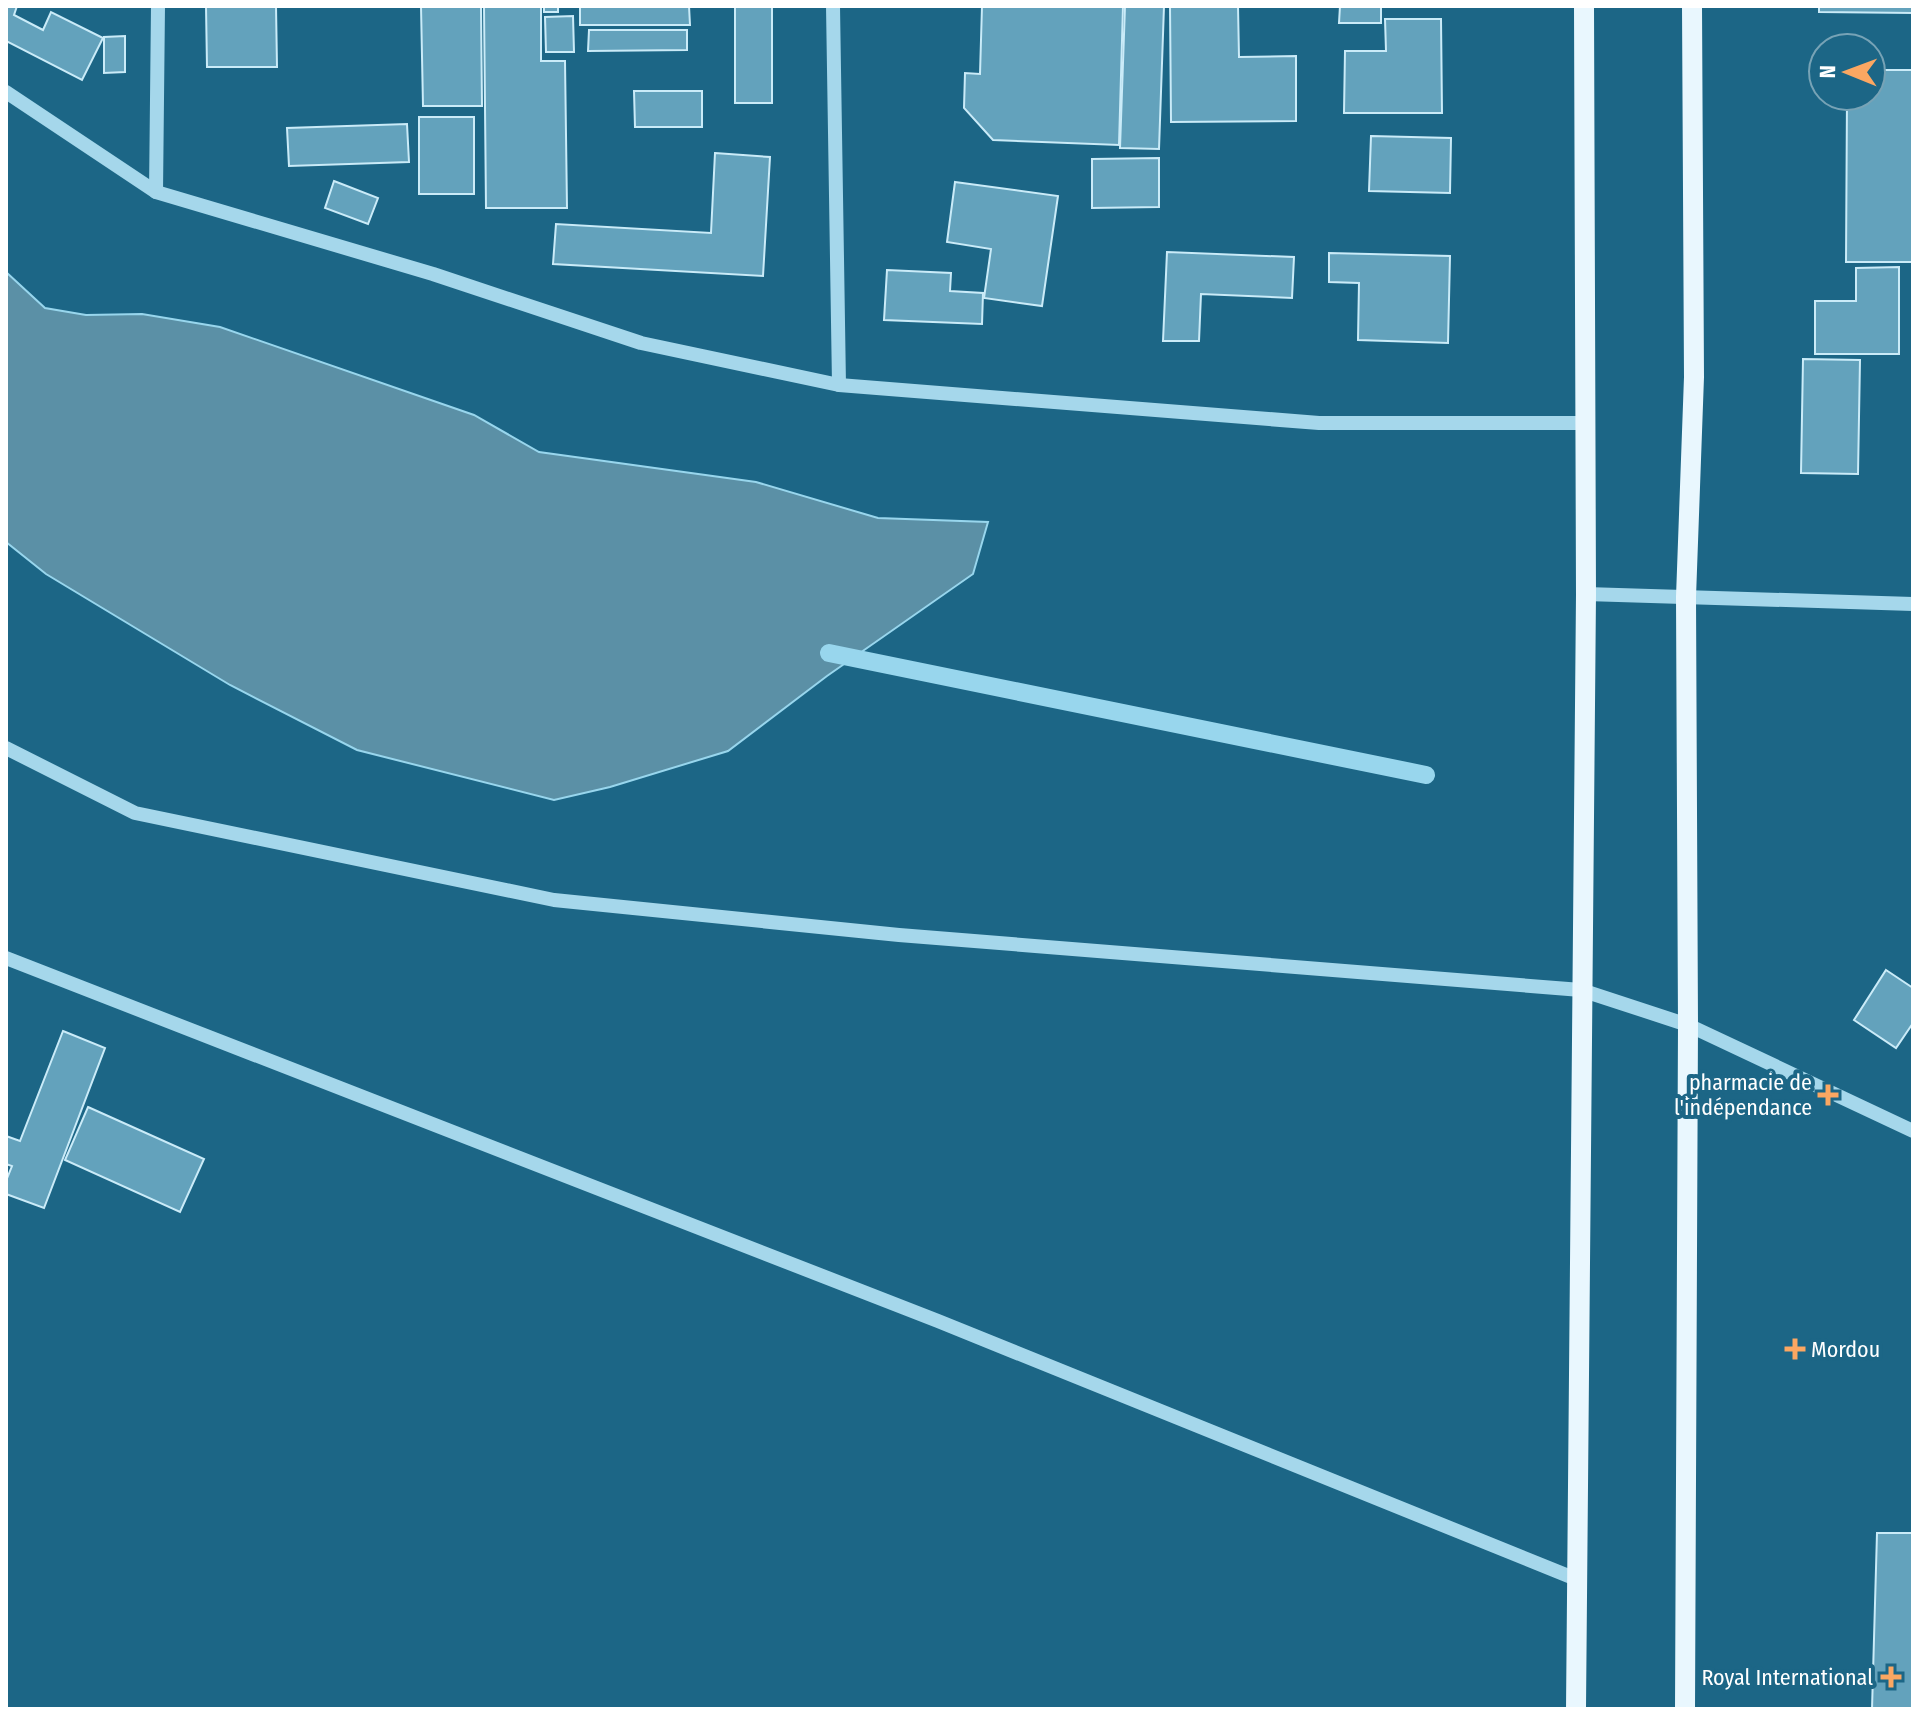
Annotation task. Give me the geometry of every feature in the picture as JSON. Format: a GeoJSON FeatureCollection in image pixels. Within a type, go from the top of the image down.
{"type":"FeatureCollection","features":[{"type":"Feature","properties":{"kind":"main road"},"geometry":{"type":"LineString","coordinates":[[1576,1709],[1586,594],[1584,6]]}},
{"type":"Feature","properties":{"kind":"main road"},"geometry":{"type":"LineString","coordinates":[[1685,1709],[1686,597],[1694,377],[1692,6]]}},
{"type":"Feature","properties":{"kind":"street"},"geometry":{"type":"LineString","coordinates":[[156,192],[158,6]]}},
{"type":"Feature","properties":{"kind":"street"},"geometry":{"type":"LineString","coordinates":[[833,6],[839,385]]}},
{"type":"Feature","properties":{"kind":"street"},"geometry":{"type":"LineString","coordinates":[[6,92],[156,192],[433,274],[641,343],[839,385],[1319,423],[1584,423]]}},
{"type":"Feature","properties":{"kind":"street"},"geometry":{"type":"LineString","coordinates":[[1586,594],[1913,604]]}},
{"type":"Feature","properties":{"kind":"street"},"geometry":{"type":"LineString","coordinates":[[6,748],[135,813],[554,900],[915,936],[1581,990],[1688,1025],[1913,1131]]}},
{"type":"Feature","properties":{"kind":"street"},"geometry":{"type":"LineString","coordinates":[[6,958],[938,1321],[1576,1579]]}},
{"type":"Feature","properties":{"kind":"water"},"geometry":{"type":"Polygon","coordinates":[[[6,272],[45,308],[86,315],[142,314],[220,327],[474,415],[539,452],[756,482],[878,518],[988,522],[973,574],[827,676],[728,751],[610,787],[554,800],[357,750],[230,685],[46,574],[6,542],[6,272]]]}},
{"type":"Feature","properties":{"kind":"building"},"geometry":{"type":"Polygon","coordinates":[[[6,6],[17,6],[14,15],[43,30],[51,12],[103,38],[82,80],[6,41],[6,6]]]}},
{"type":"Feature","properties":{"kind":"building"},"geometry":{"type":"Polygon","coordinates":[[[206,6],[276,6],[277,67],[207,67],[206,6]]]}},
{"type":"Feature","properties":{"kind":"building"},"geometry":{"type":"Polygon","coordinates":[[[421,6],[481,6],[482,106],[423,106],[421,6]]]}},
{"type":"Feature","properties":{"kind":"building"},"geometry":{"type":"Polygon","coordinates":[[[484,6],[541,6],[541,61],[565,61],[567,208],[486,208],[484,6]]]}},
{"type":"Feature","properties":{"kind":"building"},"geometry":{"type":"Polygon","coordinates":[[[544,6],[558,6],[558,12],[544,12],[544,6]]]}},
{"type":"Feature","properties":{"kind":"building"},"geometry":{"type":"Polygon","coordinates":[[[580,6],[689,6],[690,25],[580,25],[580,6]]]}},
{"type":"Feature","properties":{"kind":"building"},"geometry":{"type":"Polygon","coordinates":[[[735,6],[772,6],[772,103],[735,103],[735,6]]]}},
{"type":"Feature","properties":{"kind":"building"},"geometry":{"type":"Polygon","coordinates":[[[982,6],[1123,6],[1119,145],[993,140],[964,108],[965,73],[980,74],[982,6]]]}},
{"type":"Feature","properties":{"kind":"building"},"geometry":{"type":"Polygon","coordinates":[[[1125,6],[1164,6],[1159,149],[1120,148],[1125,6]]]}},
{"type":"Feature","properties":{"kind":"building"},"geometry":{"type":"Polygon","coordinates":[[[1170,6],[1238,6],[1239,57],[1296,56],[1296,121],[1171,122],[1170,6]]]}},
{"type":"Feature","properties":{"kind":"building"},"geometry":{"type":"Polygon","coordinates":[[[1340,6],[1381,6],[1381,23],[1339,23],[1340,6]]]}},
{"type":"Feature","properties":{"kind":"building"},"geometry":{"type":"Polygon","coordinates":[[[1819,6],[1913,6],[1913,13],[1819,12],[1819,6]]]}},
{"type":"Feature","properties":{"kind":"building"},"geometry":{"type":"Polygon","coordinates":[[[573,16],[574,52],[546,52],[545,17],[573,16]]]}},
{"type":"Feature","properties":{"kind":"building"},"geometry":{"type":"Polygon","coordinates":[[[1385,19],[1441,19],[1442,113],[1344,113],[1345,51],[1386,51],[1385,19]]]}},
{"type":"Feature","properties":{"kind":"building"},"geometry":{"type":"Polygon","coordinates":[[[589,30],[687,30],[687,50],[588,51],[589,30]]]}},
{"type":"Feature","properties":{"kind":"building"},"geometry":{"type":"Polygon","coordinates":[[[125,36],[125,72],[104,73],[104,37],[125,36]]]}},
{"type":"Feature","properties":{"kind":"building"},"geometry":{"type":"Polygon","coordinates":[[[1887,70],[1913,70],[1913,262],[1846,262],[1847,112],[1887,112],[1887,70]]]}},
{"type":"Feature","properties":{"kind":"building"},"geometry":{"type":"Polygon","coordinates":[[[634,91],[702,91],[702,127],[635,127],[634,91]]]}},
{"type":"Feature","properties":{"kind":"building"},"geometry":{"type":"Polygon","coordinates":[[[419,117],[474,117],[474,194],[419,194],[419,117]]]}},
{"type":"Feature","properties":{"kind":"building"},"geometry":{"type":"Polygon","coordinates":[[[407,124],[409,162],[289,166],[287,128],[407,124]]]}},
{"type":"Feature","properties":{"kind":"building"},"geometry":{"type":"Polygon","coordinates":[[[1371,136],[1451,138],[1450,193],[1369,191],[1371,136]]]}},
{"type":"Feature","properties":{"kind":"building"},"geometry":{"type":"Polygon","coordinates":[[[715,153],[770,157],[763,276],[553,264],[556,224],[711,233],[715,153]]]}},
{"type":"Feature","properties":{"kind":"building"},"geometry":{"type":"Polygon","coordinates":[[[1159,158],[1159,207],[1092,208],[1092,159],[1159,158]]]}},
{"type":"Feature","properties":{"kind":"building"},"geometry":{"type":"Polygon","coordinates":[[[334,181],[378,198],[368,224],[325,208],[334,181]]]}},
{"type":"Feature","properties":{"kind":"building"},"geometry":{"type":"Polygon","coordinates":[[[955,182],[1058,196],[1042,306],[984,298],[991,249],[947,242],[955,182]]]}},
{"type":"Feature","properties":{"kind":"building"},"geometry":{"type":"Polygon","coordinates":[[[1167,252],[1294,257],[1292,298],[1201,294],[1199,341],[1163,341],[1167,252]]]}},
{"type":"Feature","properties":{"kind":"building"},"geometry":{"type":"Polygon","coordinates":[[[1329,253],[1450,256],[1448,343],[1358,340],[1359,283],[1329,282],[1329,253]]]}},
{"type":"Feature","properties":{"kind":"building"},"geometry":{"type":"Polygon","coordinates":[[[1899,267],[1899,354],[1815,354],[1815,301],[1856,301],[1856,268],[1899,267]]]}},
{"type":"Feature","properties":{"kind":"building"},"geometry":{"type":"Polygon","coordinates":[[[887,270],[951,273],[950,291],[983,293],[982,324],[884,320],[887,270]]]}},
{"type":"Feature","properties":{"kind":"building"},"geometry":{"type":"Polygon","coordinates":[[[1803,359],[1860,360],[1858,474],[1801,473],[1803,359]]]}},
{"type":"Feature","properties":{"kind":"building"},"geometry":{"type":"Polygon","coordinates":[[[1886,970],[1913,988],[1913,1023],[1896,1048],[1854,1020],[1886,970]]]}},
{"type":"Feature","properties":{"kind":"building"},"geometry":{"type":"Polygon","coordinates":[[[63,1031],[105,1048],[44,1208],[6,1194],[6,1181],[12,1166],[6,1164],[6,1136],[20,1141],[63,1031]]]}},
{"type":"Feature","properties":{"kind":"building"},"geometry":{"type":"Polygon","coordinates":[[[88,1107],[204,1159],[180,1212],[65,1160],[88,1107]]]}},
{"type":"Feature","properties":{"kind":"building"},"geometry":{"type":"Polygon","coordinates":[[[1877,1533],[1913,1533],[1913,1709],[1872,1709],[1877,1533]]]}},
{"type":"Feature","properties":{"kind":"waterway"},"geometry":{"type":"LineString","coordinates":[[829,653],[1426,775]]}},
{"type":"Feature","properties":{"kind":"place","name":"pharmacie de l'indépendance"},"geometry":{"type":"Point","coordinates":[1828,1095]}},
{"type":"Feature","properties":{"kind":"place","name":"Mordou"},"geometry":{"type":"Point","coordinates":[1795,1349]}},
{"type":"Feature","properties":{"kind":"place","name":"Royal International"},"geometry":{"type":"Point","coordinates":[1891,1677]}}]}
